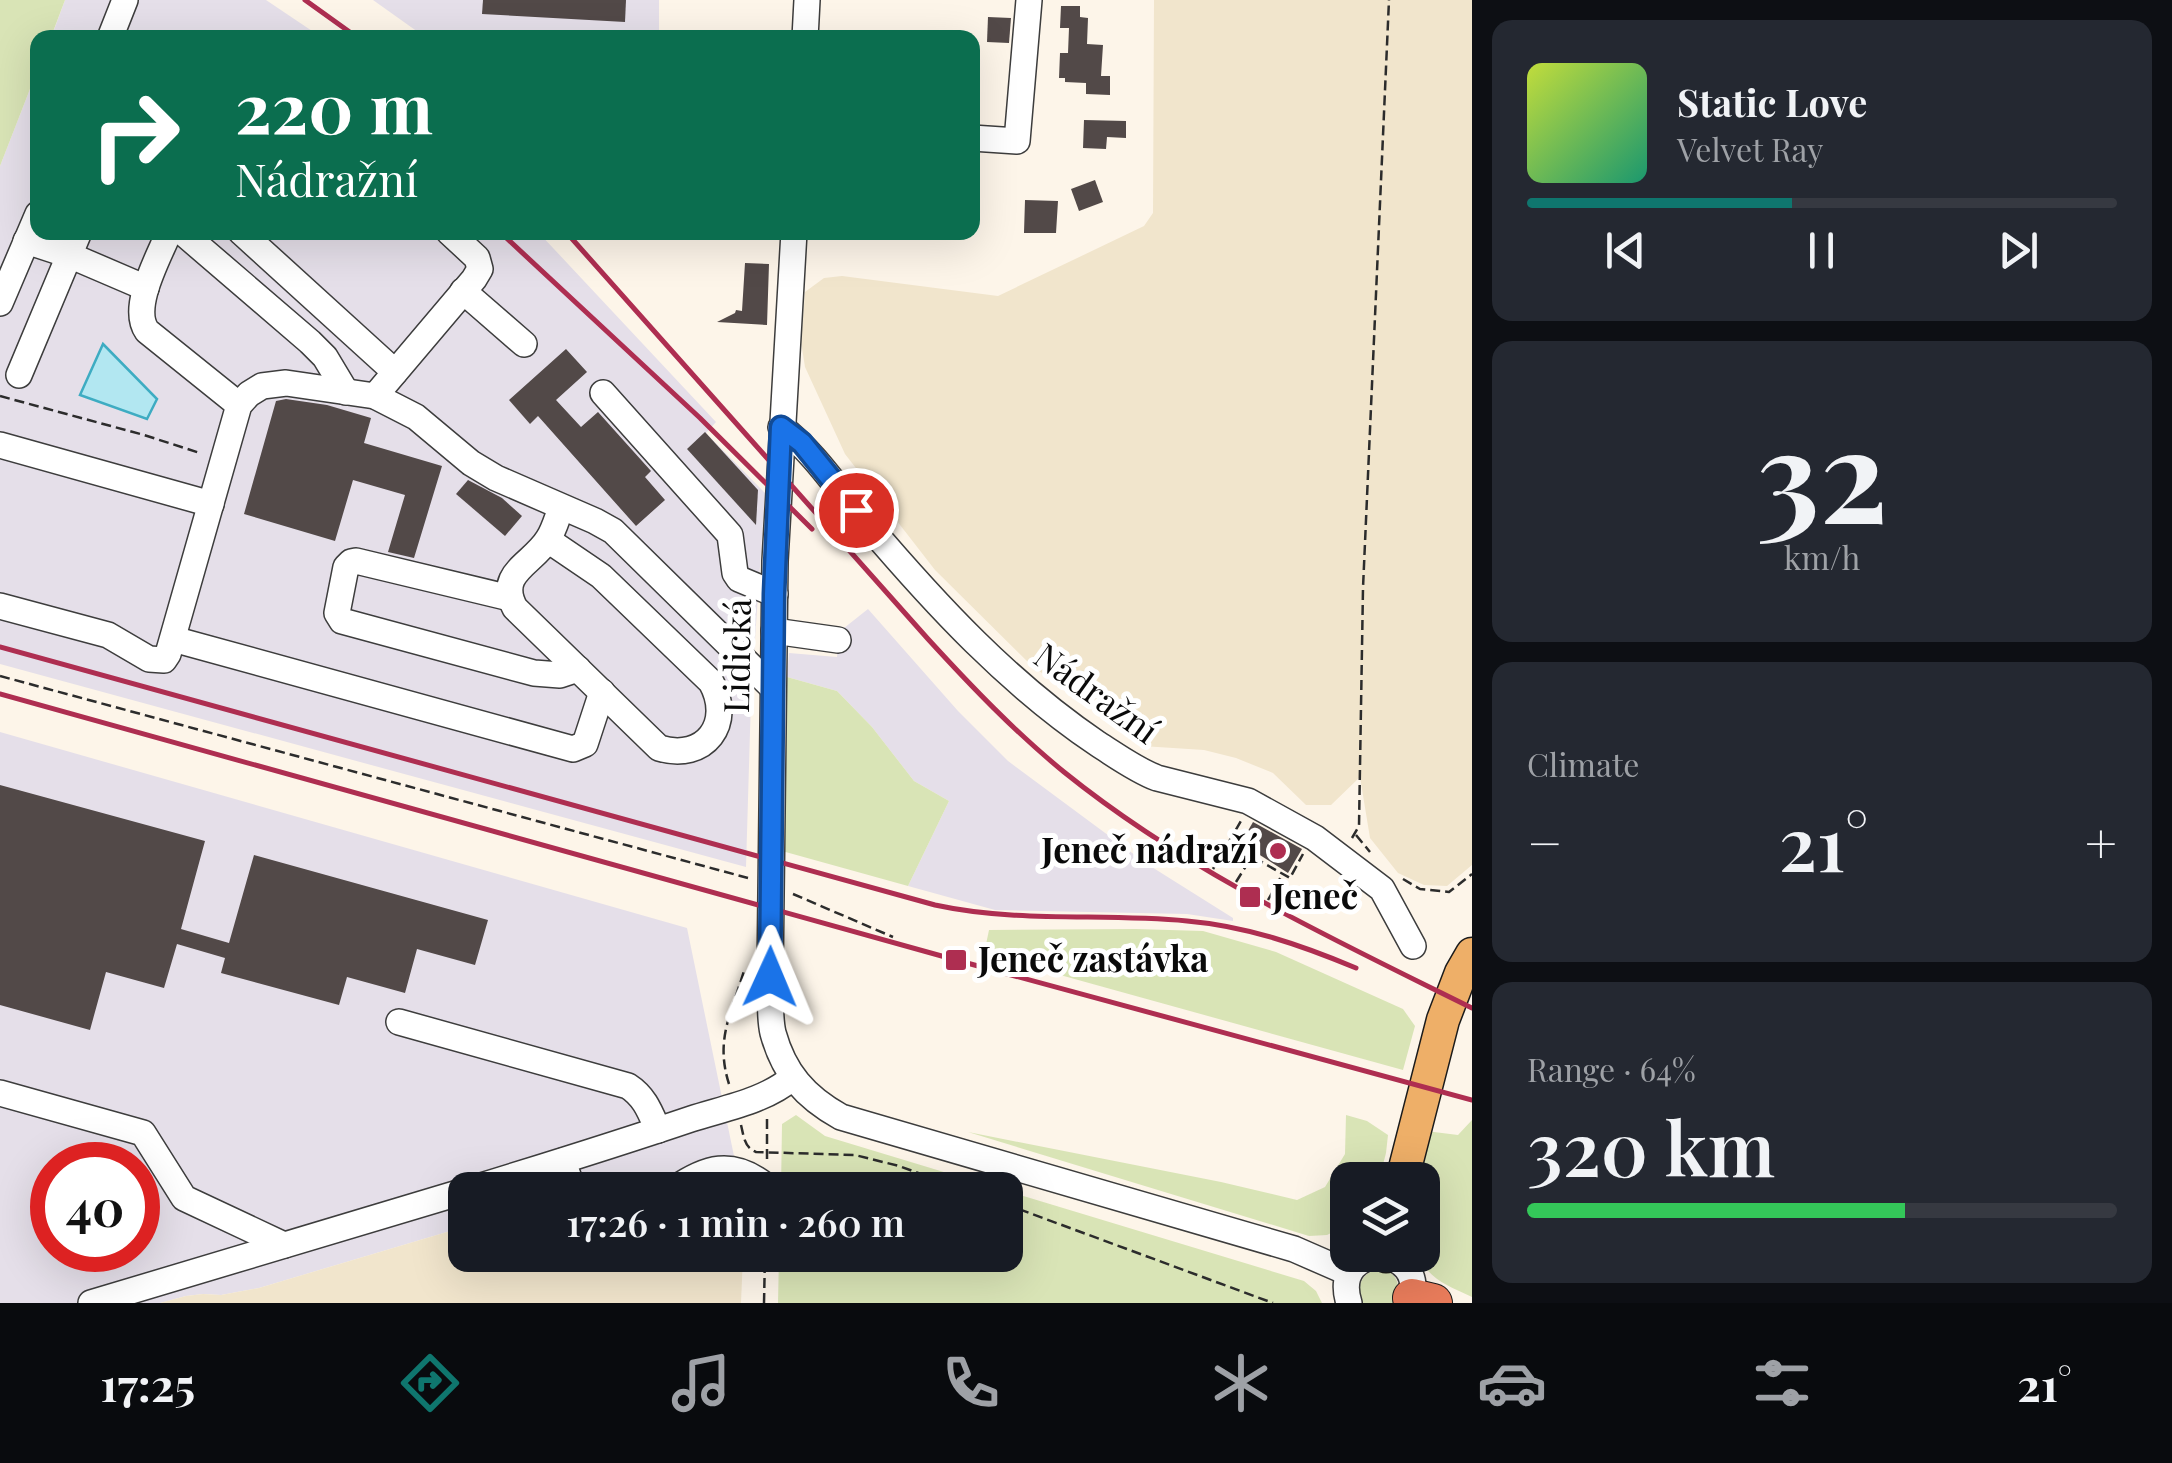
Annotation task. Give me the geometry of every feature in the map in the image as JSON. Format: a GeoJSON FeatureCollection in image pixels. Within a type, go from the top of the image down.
{"type":"FeatureCollection","features":[{"type":"Feature","properties":{"kind":"main road"},"geometry":{"type":"LineString","coordinates":[[1407,1162],[1443,1020],[1472,954]]}},
{"type":"Feature","properties":{"kind":"street"},"geometry":{"type":"LineString","coordinates":[[113,30],[126,0]]}},
{"type":"Feature","properties":{"kind":"street"},"geometry":{"type":"LineString","coordinates":[[805,30],[807,0]]}},
{"type":"Feature","properties":{"kind":"street"},"geometry":{"type":"LineString","coordinates":[[980,139],[1017,141],[1029,0]]}},
{"type":"Feature","properties":{"kind":"street"},"geometry":{"type":"LineString","coordinates":[[0,303],[30,232]]}},
{"type":"Feature","properties":{"kind":"street"},"geometry":{"type":"LineString","coordinates":[[166,240],[146,288],[142,324],[239,406]]}},
{"type":"Feature","properties":{"kind":"street"},"geometry":{"type":"LineString","coordinates":[[191,240],[310,342],[325,357],[346,392]]}},
{"type":"Feature","properties":{"kind":"street"},"geometry":{"type":"LineString","coordinates":[[250,240],[395,372]]}},
{"type":"Feature","properties":{"kind":"street"},"geometry":{"type":"LineString","coordinates":[[375,396],[480,269],[480,262],[458,240]]}},
{"type":"Feature","properties":{"kind":"street","name":"Lidická"},"geometry":{"type":"LineString","coordinates":[[792,1078],[773,1032],[770,884],[774,594],[793,240]]}},
{"type":"Feature","properties":{"kind":"street"},"geometry":{"type":"LineString","coordinates":[[26,241],[74,244],[146,288]]}},
{"type":"Feature","properties":{"kind":"street"},"geometry":{"type":"LineString","coordinates":[[19,375],[74,244]]}},
{"type":"Feature","properties":{"kind":"street"},"geometry":{"type":"LineString","coordinates":[[464,292],[524,344]]}},
{"type":"Feature","properties":{"kind":"street"},"geometry":{"type":"LineString","coordinates":[[0,606],[108,636],[150,659],[164,660],[239,406],[262,386],[286,384],[375,396],[416,417],[471,463],[496,478],[613,531],[773,688]]}},
{"type":"Feature","properties":{"kind":"street"},"geometry":{"type":"LineString","coordinates":[[603,393],[730,535],[735,574],[774,594]]}},
{"type":"Feature","properties":{"kind":"street","name":"Nádražní"},"geometry":{"type":"LineString","coordinates":[[781,427],[802,443],[924,591],[986,653],[1058,716],[1157,788],[1252,803],[1313,836],[1346,844],[1382,889],[1413,946]]}},
{"type":"Feature","properties":{"kind":"street"},"geometry":{"type":"LineString","coordinates":[[0,445],[211,504]]}},
{"type":"Feature","properties":{"kind":"street"},"geometry":{"type":"LineString","coordinates":[[548,540],[601,576],[711,682],[718,695],[718,723],[710,739],[694,750],[674,752],[659,748],[515,608],[508,587],[512,578],[548,540],[561,508]]}},
{"type":"Feature","properties":{"kind":"street"},"geometry":{"type":"LineString","coordinates":[[510,598],[356,561],[346,567],[337,613],[342,621],[534,674],[560,675],[578,670]]}},
{"type":"Feature","properties":{"kind":"street"},"geometry":{"type":"LineString","coordinates":[[774,631],[838,640]]}},
{"type":"Feature","properties":{"kind":"street"},"geometry":{"type":"LineString","coordinates":[[173,639],[573,749],[585,744],[602,692]]}},
{"type":"Feature","properties":{"kind":"street"},"geometry":{"type":"LineString","coordinates":[[400,1022],[628,1086],[639,1092],[658,1130]]}},
{"type":"Feature","properties":{"kind":"street"},"geometry":{"type":"LineString","coordinates":[[528,1172],[778,1090],[792,1078],[814,1100],[841,1117],[1294,1249],[1350,1273],[1346,1292],[1349,1303]]}},
{"type":"Feature","properties":{"kind":"street"},"geometry":{"type":"LineString","coordinates":[[0,1093],[144,1133],[184,1198],[284,1245]]}},
{"type":"Feature","properties":{"kind":"street"},"geometry":{"type":"LineString","coordinates":[[563,1162],[567,1172]]}},
{"type":"Feature","properties":{"kind":"street"},"geometry":{"type":"LineString","coordinates":[[704,1172],[713,1168],[738,1172]]}},
{"type":"Feature","properties":{"kind":"street"},"geometry":{"type":"LineString","coordinates":[[92,1303],[448,1195]]}},
{"type":"Feature","properties":{"kind":"street"},"geometry":{"type":"LineString","coordinates":[[1408,1272],[1419,1301]]}},
{"type":"Feature","properties":{"kind":"path"},"geometry":{"type":"LineString","coordinates":[[1372,855],[1346,844],[1359,826],[1363,588],[1389,0]]}},
{"type":"Feature","properties":{"kind":"path"},"geometry":{"type":"LineString","coordinates":[[0,396],[223,461]]}},
{"type":"Feature","properties":{"kind":"path"},"geometry":{"type":"LineString","coordinates":[[0,676],[770,884],[892,937]]}},
{"type":"Feature","properties":{"kind":"path"},"geometry":{"type":"LineString","coordinates":[[1213,869],[1252,803]]}},
{"type":"Feature","properties":{"kind":"path"},"geometry":{"type":"LineString","coordinates":[[1228,843],[1290,878],[1313,836]]}},
{"type":"Feature","properties":{"kind":"path"},"geometry":{"type":"LineString","coordinates":[[1236,882],[1251,857]]}},
{"type":"Feature","properties":{"kind":"path"},"geometry":{"type":"LineString","coordinates":[[1268,900],[1282,874]]}},
{"type":"Feature","properties":{"kind":"path"},"geometry":{"type":"LineString","coordinates":[[1396,876],[1420,889],[1449,892],[1472,874]]}},
{"type":"Feature","properties":{"kind":"path"},"geometry":{"type":"LineString","coordinates":[[1023,1211],[1273,1303]]}},
{"type":"Feature","properties":{"kind":"path"},"geometry":{"type":"LineString","coordinates":[[764,1303],[765,1272]]}},
{"type":"Feature","properties":{"kind":"shaded area"},"geometry":{"type":"Polygon","coordinates":[[[65,0],[266,0],[311,30],[54,30],[65,0]]]}},
{"type":"Feature","properties":{"kind":"shaded area"},"geometry":{"type":"Polygon","coordinates":[[[373,0],[659,0],[659,30],[415,30],[373,0]]]}},
{"type":"Feature","properties":{"kind":"shaded area"},"geometry":{"type":"Polygon","coordinates":[[[1154,0],[1472,0],[1472,865],[1447,886],[1424,885],[1398,873],[1370,838],[1360,777],[1331,805],[1306,805],[1273,773],[1236,758],[1204,750],[1142,746],[1031,665],[935,570],[845,454],[805,367],[801,342],[805,292],[824,278],[842,276],[998,296],[1144,226],[1153,213],[1154,0]]]}},
{"type":"Feature","properties":{"kind":"shaded area"},"geometry":{"type":"Polygon","coordinates":[[[30,89],[30,240],[546,240],[716,422],[706,433],[765,493],[751,698],[746,867],[0,664],[0,166],[30,89]]]}},
{"type":"Feature","properties":{"kind":"shaded area"},"geometry":{"type":"Polygon","coordinates":[[[868,609],[1008,761],[1147,864],[1233,921],[1187,914],[995,910],[908,886],[949,801],[914,781],[872,727],[837,691],[787,677],[789,653],[837,657],[839,632],[868,609]]]}},
{"type":"Feature","properties":{"kind":"shaded area"},"geometry":{"type":"Polygon","coordinates":[[[0,732],[687,928],[737,1172],[448,1172],[448,1232],[259,1288],[186,1296],[160,1303],[0,1303],[0,732]]]}},
{"type":"Feature","properties":{"kind":"shaded area"},"geometry":{"type":"Polygon","coordinates":[[[448,1232],[448,1272],[742,1272],[741,1303],[160,1303],[186,1296],[259,1288],[448,1232]]]}},
{"type":"Feature","properties":{"kind":"green space"},"geometry":{"type":"Polygon","coordinates":[[[0,0],[65,0],[54,30],[30,30],[30,89],[0,166],[0,0]]]}},
{"type":"Feature","properties":{"kind":"green space"},"geometry":{"type":"Polygon","coordinates":[[[787,677],[837,691],[872,727],[914,781],[949,801],[908,886],[782,851],[787,677]]]}},
{"type":"Feature","properties":{"kind":"green space"},"geometry":{"type":"Polygon","coordinates":[[[989,930],[1203,931],[1276,952],[1403,1009],[1415,1026],[1403,1070],[984,954],[989,930]]]}},
{"type":"Feature","properties":{"kind":"green space"},"geometry":{"type":"Polygon","coordinates":[[[796,1115],[825,1136],[944,1172],[781,1172],[782,1124],[796,1115]]]}},
{"type":"Feature","properties":{"kind":"green space"},"geometry":{"type":"Polygon","coordinates":[[[1346,1115],[1367,1121],[1388,1135],[1384,1162],[1340,1162],[1345,1154],[1346,1115]]]}},
{"type":"Feature","properties":{"kind":"green space"},"geometry":{"type":"Polygon","coordinates":[[[1472,1120],[1472,1297],[1429,1272],[1440,1272],[1440,1162],[1420,1162],[1426,1131],[1458,1135],[1472,1120]]]}},
{"type":"Feature","properties":{"kind":"green space"},"geometry":{"type":"Polygon","coordinates":[[[968,1132],[1297,1200],[1325,1187],[1330,1179],[1330,1234],[1309,1236],[968,1132]]]}},
{"type":"Feature","properties":{"kind":"green space"},"geometry":{"type":"Polygon","coordinates":[[[1023,1195],[1304,1281],[1322,1303],[778,1303],[779,1272],[1023,1272],[1023,1195]]]}},
{"type":"Feature","properties":{"kind":"green space"},"geometry":{"type":"Polygon","coordinates":[[[1370,1272],[1392,1275],[1397,1282],[1396,1303],[1363,1303],[1360,1285],[1370,1272]]]}},
{"type":"Feature","properties":{"kind":"water"},"geometry":{"type":"Polygon","coordinates":[[[103,344],[157,399],[147,419],[80,395],[103,344]]]}},
{"type":"Feature","properties":{"kind":"building"},"geometry":{"type":"Polygon","coordinates":[[[483,0],[626,0],[625,22],[482,14],[483,0]]]}},
{"type":"Feature","properties":{"kind":"building"},"geometry":{"type":"Polygon","coordinates":[[[1061,6],[1080,6],[1080,17],[1088,18],[1087,44],[1103,45],[1101,76],[1110,76],[1110,95],[1086,94],[1086,83],[1059,78],[1060,53],[1068,53],[1069,28],[1060,28],[1061,6]]]}},
{"type":"Feature","properties":{"kind":"building"},"geometry":{"type":"Polygon","coordinates":[[[988,17],[1011,18],[1009,43],[987,42],[988,17]]]}},
{"type":"Feature","properties":{"kind":"building"},"geometry":{"type":"Polygon","coordinates":[[[1084,120],[1126,121],[1126,138],[1107,137],[1106,149],[1083,148],[1084,120]]]}},
{"type":"Feature","properties":{"kind":"building"},"geometry":{"type":"Polygon","coordinates":[[[1095,180],[1103,202],[1079,211],[1071,189],[1095,180]]]}},
{"type":"Feature","properties":{"kind":"building"},"geometry":{"type":"Polygon","coordinates":[[[1025,200],[1058,201],[1056,233],[1024,233],[1025,200]]]}},
{"type":"Feature","properties":{"kind":"building"},"geometry":{"type":"Polygon","coordinates":[[[745,263],[769,264],[767,325],[717,322],[736,310],[742,311],[745,263]]]}},
{"type":"Feature","properties":{"kind":"building"},"geometry":{"type":"Polygon","coordinates":[[[566,349],[587,372],[556,400],[581,427],[598,412],[651,471],[645,477],[665,500],[636,526],[538,416],[530,424],[509,400],[566,349]]]}},
{"type":"Feature","properties":{"kind":"building"},"geometry":{"type":"Polygon","coordinates":[[[276,401],[327,405],[371,418],[364,443],[442,466],[414,558],[388,552],[405,495],[353,480],[335,541],[244,514],[276,401]]]}},
{"type":"Feature","properties":{"kind":"building"},"geometry":{"type":"Polygon","coordinates":[[[705,432],[758,490],[756,525],[687,449],[705,432]]]}},
{"type":"Feature","properties":{"kind":"building"},"geometry":{"type":"Polygon","coordinates":[[[468,480],[502,498],[522,516],[505,536],[456,494],[468,480]]]}},
{"type":"Feature","properties":{"kind":"building"},"geometry":{"type":"Polygon","coordinates":[[[0,785],[205,841],[181,929],[229,943],[254,855],[488,920],[475,965],[417,949],[405,993],[347,977],[339,1005],[221,973],[225,958],[177,944],[164,988],[106,972],[90,1030],[0,1005],[0,785]]]}},
{"type":"Feature","properties":{"kind":"building","name":"Jeneč nádraží"},"geometry":{"type":"Polygon","coordinates":[[[1253,822],[1302,849],[1288,873],[1241,843],[1253,822]]]}},
{"type":"Feature","properties":{"kind":"railway"},"geometry":{"type":"LineString","coordinates":[[305,0],[347,30]]}},
{"type":"Feature","properties":{"kind":"railway"},"geometry":{"type":"LineString","coordinates":[[509,240],[700,418],[812,529]]}},
{"type":"Feature","properties":{"kind":"railway"},"geometry":{"type":"LineString","coordinates":[[573,240],[928,639],[1046,757],[1111,808],[1210,872],[1472,1008]]}},
{"type":"Feature","properties":{"kind":"railway"},"geometry":{"type":"LineString","coordinates":[[0,647],[935,905],[997,914],[1155,919],[1231,927],[1356,968]]}},
{"type":"Feature","properties":{"kind":"railway"},"geometry":{"type":"LineString","coordinates":[[0,694],[1472,1100]]}},
{"type":"Feature","properties":{"kind":"place","name":"Jeneč nádraží"},"geometry":{"type":"Point","coordinates":[1278,851]}},
{"type":"Feature","properties":{"kind":"place","name":"Jeneč"},"geometry":{"type":"Point","coordinates":[1250,897]}},
{"type":"Feature","properties":{"kind":"place","name":"Jeneč zastávka"},"geometry":{"type":"Point","coordinates":[956,960]}},
{"type":"Feature","properties":{"kind":"route"},"geometry":{"type":"LineString","coordinates":[[770,977],[774,594],[781,427],[802,443],[856,510]]}}]}
